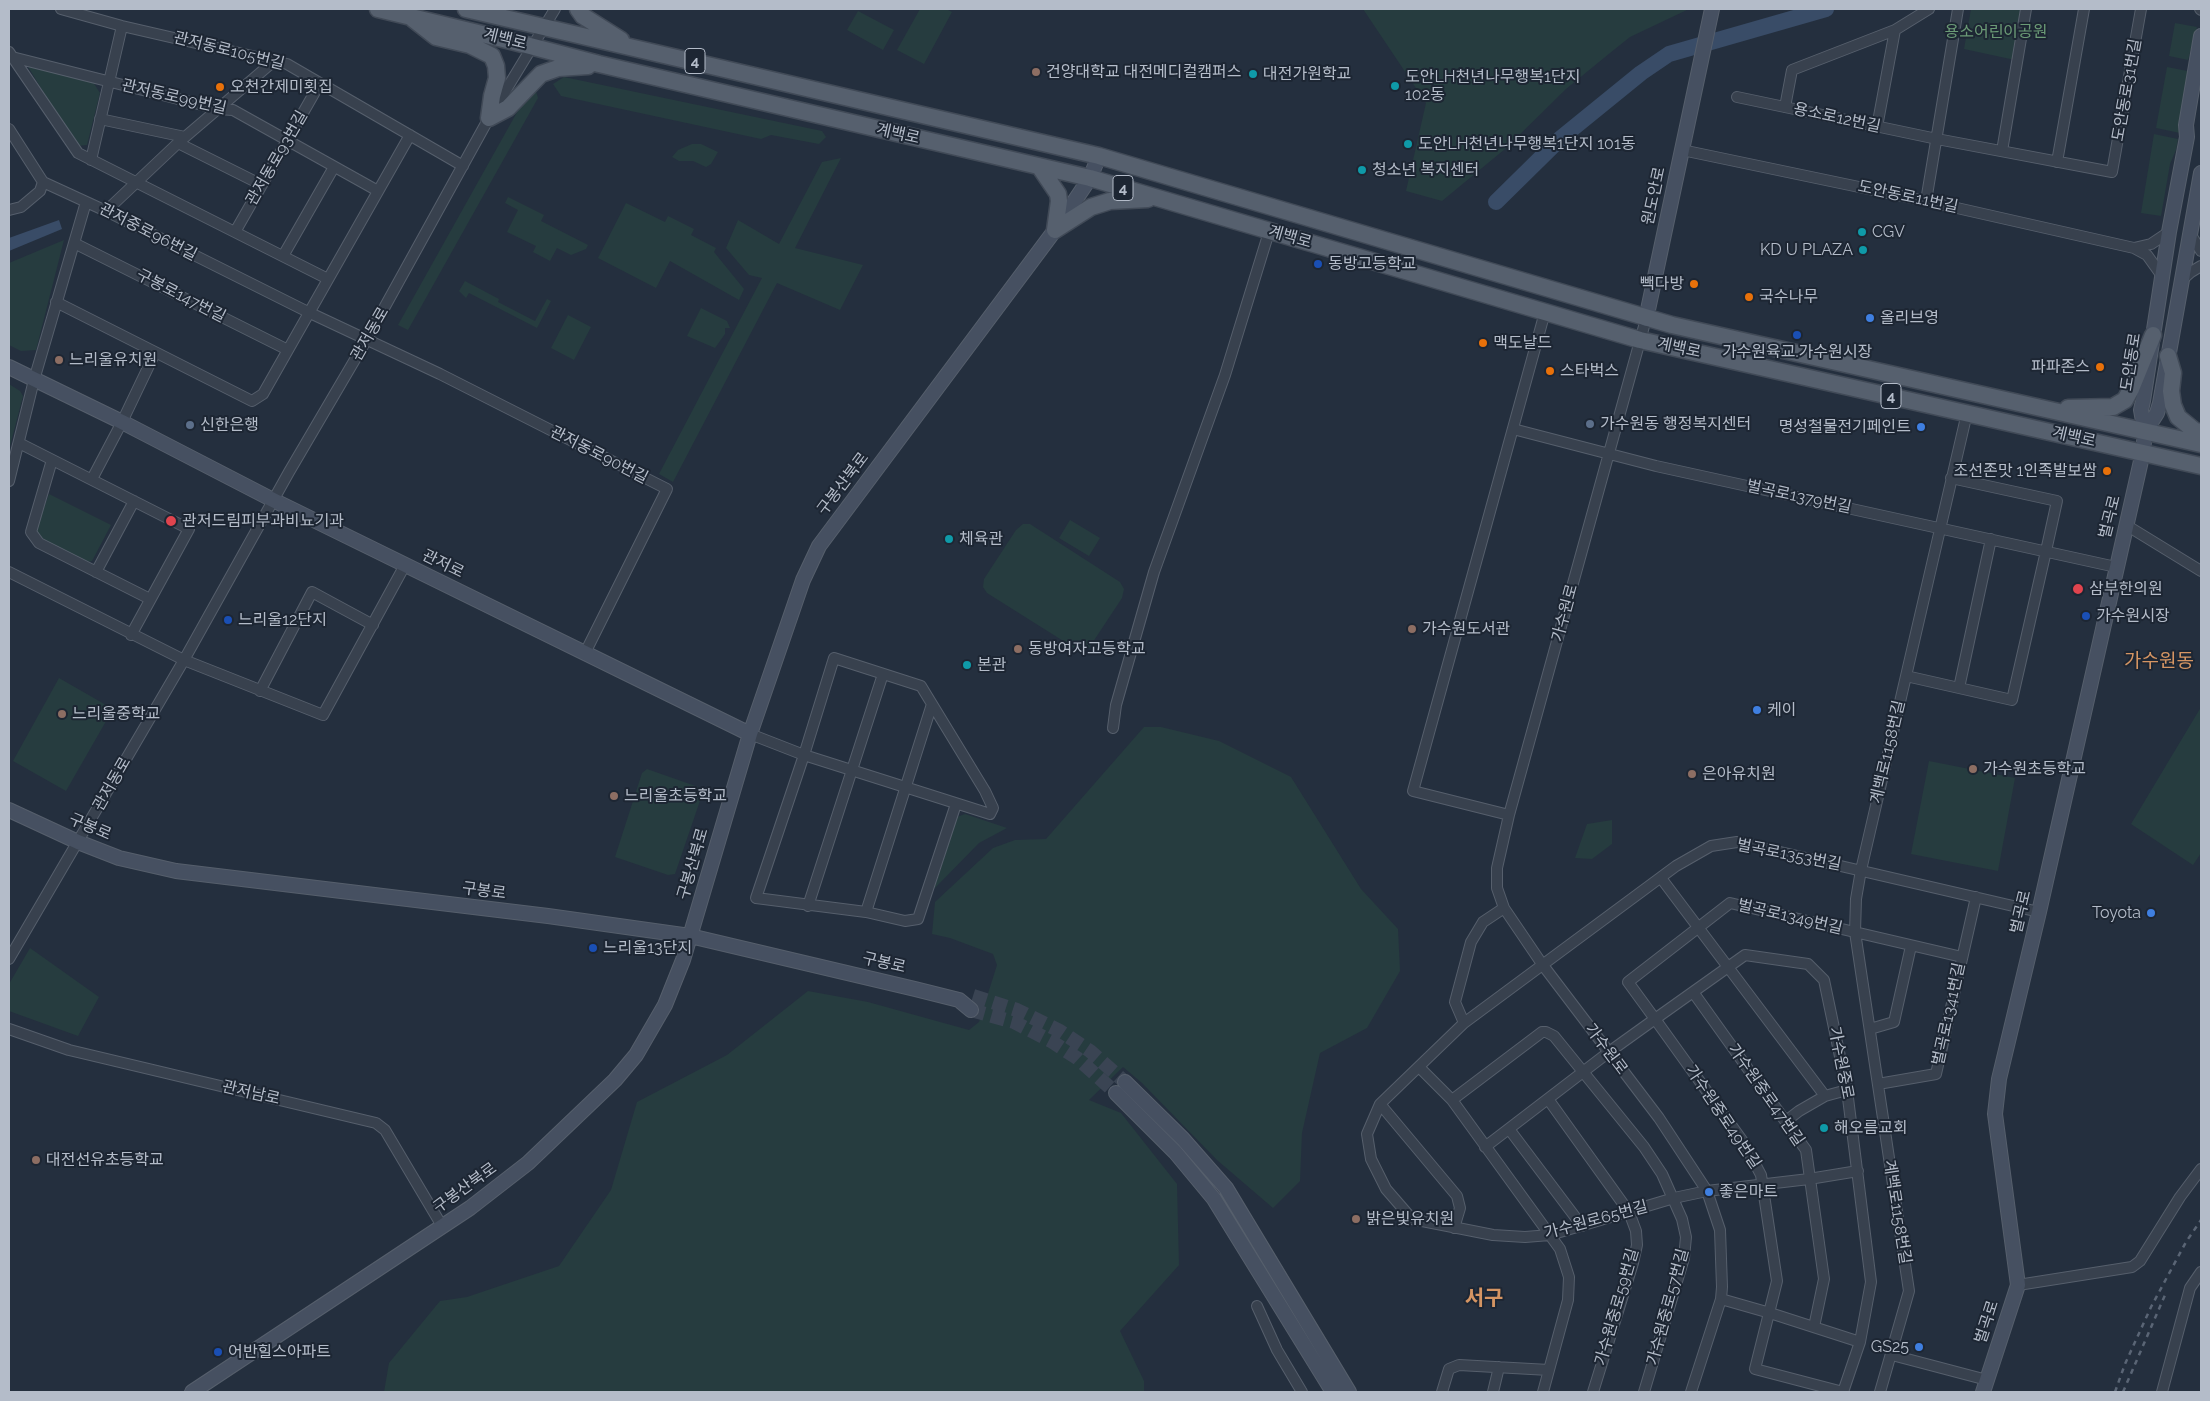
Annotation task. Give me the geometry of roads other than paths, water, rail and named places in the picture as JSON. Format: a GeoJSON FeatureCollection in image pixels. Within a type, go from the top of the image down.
{"type":"FeatureCollection","features":[{"type":"Feature","properties":{"kind":"main road","name":"계백로"},"geometry":{"type":"LineString","coordinates":[[378,9],[599,64],[1090,178],[1640,340],[2201,466]]}},
{"type":"Feature","properties":{"kind":"main road","name":"계백로"},"geometry":{"type":"LineString","coordinates":[[466,9],[1098,156],[1646,318],[2201,444]]}},
{"type":"Feature","properties":{"kind":"main road"},"geometry":{"type":"LineString","coordinates":[[578,9],[583,16],[629,46]]}},
{"type":"Feature","properties":{"kind":"main road","name":"원도안로"},"geometry":{"type":"LineString","coordinates":[[1646,318],[1712,9]]}},
{"type":"Feature","properties":{"kind":"main road"},"geometry":{"type":"LineString","coordinates":[[409,16],[436,37],[477,47],[492,56],[496,66],[497,78],[489,118]]}},
{"type":"Feature","properties":{"kind":"main road","name":"도안동로"},"geometry":{"type":"LineString","coordinates":[[2145,432],[2141,410],[2169,232],[2187,137],[2186,125],[2201,36]]}},
{"type":"Feature","properties":{"kind":"main road"},"geometry":{"type":"LineString","coordinates":[[489,118],[508,108],[541,74],[558,68],[582,68],[599,64]]}},
{"type":"Feature","properties":{"kind":"main road","name":"구봉산북로"},"geometry":{"type":"LineString","coordinates":[[192,1392],[470,1208],[528,1163],[615,1080],[636,1055],[665,1004],[683,960],[750,734],[803,580],[819,546],[1055,230],[1090,178],[1098,156]]}},
{"type":"Feature","properties":{"kind":"main road"},"geometry":{"type":"LineString","coordinates":[[1039,166],[1058,194],[1059,202],[1055,230]]}},
{"type":"Feature","properties":{"kind":"main road"},"geometry":{"type":"LineString","coordinates":[[2145,432],[2157,413],[2160,402],[2201,173]]}},
{"type":"Feature","properties":{"kind":"main road"},"geometry":{"type":"LineString","coordinates":[[1055,230],[1091,207],[1110,201],[1159,198]]}},
{"type":"Feature","properties":{"kind":"main road"},"geometry":{"type":"LineString","coordinates":[[2055,411],[2082,406],[2100,409],[2113,407],[2120,403],[2131,389],[2154,335]]}},
{"type":"Feature","properties":{"kind":"main road"},"geometry":{"type":"LineString","coordinates":[[2168,356],[2173,373],[2171,392],[2173,406],[2178,417],[2195,431],[2201,432]]}},
{"type":"Feature","properties":{"kind":"main road","name":"관저로"},"geometry":{"type":"LineString","coordinates":[[9,367],[122,422],[273,500],[750,734]]}},
{"type":"Feature","properties":{"kind":"main road","name":"벌곡로"},"geometry":{"type":"LineString","coordinates":[[1985,1386],[2018,1285],[1995,1114],[1999,1079],[2039,912],[2126,525],[2145,432]]}},
{"type":"Feature","properties":{"kind":"main road","name":"구봉로"},"geometry":{"type":"LineString","coordinates":[[9,810],[78,842],[119,858],[176,871],[538,915],[690,936],[972,1003]]}},
{"type":"Feature","properties":{"kind":"main road"},"geometry":{"type":"LineString","coordinates":[[1333,1392],[1214,1199],[1121,1087],[1183,1139],[1226,1188],[1349,1392]]}},
{"type":"Feature","properties":{"kind":"street","name":"관저동로105번길"},"geometry":{"type":"LineString","coordinates":[[61,9],[122,26],[287,64],[463,166]]}},
{"type":"Feature","properties":{"kind":"street","name":"관저동로"},"geometry":{"type":"LineString","coordinates":[[9,959],[184,660],[273,500],[368,340],[489,118],[554,9]]}},
{"type":"Feature","properties":{"kind":"street"},"geometry":{"type":"LineString","coordinates":[[1785,107],[1792,70],[1895,30],[1929,9]]}},
{"type":"Feature","properties":{"kind":"street"},"geometry":{"type":"LineString","coordinates":[[1926,201],[1958,9]]}},
{"type":"Feature","properties":{"kind":"street"},"geometry":{"type":"LineString","coordinates":[[2002,151],[2026,9]]}},
{"type":"Feature","properties":{"kind":"street"},"geometry":{"type":"LineString","coordinates":[[2057,162],[2084,9]]}},
{"type":"Feature","properties":{"kind":"street","name":"도안동로31번길"},"geometry":{"type":"LineString","coordinates":[[2112,172],[2141,9]]}},
{"type":"Feature","properties":{"kind":"street"},"geometry":{"type":"LineString","coordinates":[[91,160],[122,26]]}},
{"type":"Feature","properties":{"kind":"street"},"geometry":{"type":"LineString","coordinates":[[1877,127],[1895,30]]}},
{"type":"Feature","properties":{"kind":"street"},"geometry":{"type":"LineString","coordinates":[[11,58],[78,153],[328,279]]}},
{"type":"Feature","properties":{"kind":"street","name":"관저동로99번길"},"geometry":{"type":"LineString","coordinates":[[11,58],[218,109],[233,110],[378,191]]}},
{"type":"Feature","properties":{"kind":"street"},"geometry":{"type":"LineString","coordinates":[[106,211],[182,140],[274,61]]}},
{"type":"Feature","properties":{"kind":"street","name":"관저동로93번길"},"geometry":{"type":"LineString","coordinates":[[235,232],[320,83]]}},
{"type":"Feature","properties":{"kind":"street","name":"용소로12번길"},"geometry":{"type":"LineString","coordinates":[[1737,97],[1937,139],[2112,172]]}},
{"type":"Feature","properties":{"kind":"street"},"geometry":{"type":"LineString","coordinates":[[100,119],[182,140],[262,185]]}},
{"type":"Feature","properties":{"kind":"street"},"geometry":{"type":"LineString","coordinates":[[9,210],[21,206],[40,191],[43,182],[10,132]]}},
{"type":"Feature","properties":{"kind":"street"},"geometry":{"type":"LineString","coordinates":[[56,302],[252,400],[263,394],[410,135]]}},
{"type":"Feature","properties":{"kind":"street","name":"도안동로11번길"},"geometry":{"type":"LineString","coordinates":[[1682,150],[1926,201],[2134,248]]}},
{"type":"Feature","properties":{"kind":"street"},"geometry":{"type":"LineString","coordinates":[[283,256],[334,167]]}},
{"type":"Feature","properties":{"kind":"street","name":"관저중로96번길"},"geometry":{"type":"LineString","coordinates":[[43,182],[368,340]]}},
{"type":"Feature","properties":{"kind":"street"},"geometry":{"type":"LineString","coordinates":[[9,481],[34,380],[86,202]]}},
{"type":"Feature","properties":{"kind":"street"},"geometry":{"type":"LineString","coordinates":[[1113,728],[1116,705],[1154,572],[1225,374],[1269,232]]}},
{"type":"Feature","properties":{"kind":"street"},"geometry":{"type":"LineString","coordinates":[[2134,248],[2151,244],[2169,232]]}},
{"type":"Feature","properties":{"kind":"street"},"geometry":{"type":"LineString","coordinates":[[2190,235],[2201,252]]}},
{"type":"Feature","properties":{"kind":"street","name":"구봉로147번길"},"geometry":{"type":"LineString","coordinates":[[74,243],[288,350]]}},
{"type":"Feature","properties":{"kind":"street"},"geometry":{"type":"LineString","coordinates":[[2134,248],[2147,255],[2162,276]]}},
{"type":"Feature","properties":{"kind":"street"},"geometry":{"type":"LineString","coordinates":[[2183,279],[2190,272],[2201,266]]}},
{"type":"Feature","properties":{"kind":"street"},"geometry":{"type":"LineString","coordinates":[[1509,815],[1413,791],[1545,312]]}},
{"type":"Feature","properties":{"kind":"street","name":"가수원로"},"geometry":{"type":"LineString","coordinates":[[1646,318],[1613,441],[1607,455],[1496,868],[1497,888],[1504,908],[1542,964],[1659,1118],[1707,1191],[1720,1230],[1722,1259],[1721,1299],[1691,1392]]}},
{"type":"Feature","properties":{"kind":"street","name":"관저동로90번길"},"geometry":{"type":"LineString","coordinates":[[368,340],[494,401],[667,489],[585,653]]}},
{"type":"Feature","properties":{"kind":"street"},"geometry":{"type":"LineString","coordinates":[[92,479],[155,353]]}},
{"type":"Feature","properties":{"kind":"street","name":"계백로1158번길"},"geometry":{"type":"LineString","coordinates":[[1880,1392],[1909,1290],[1855,932],[1856,899],[1860,870],[1967,413]]}},
{"type":"Feature","properties":{"kind":"street","name":"벌곡로1379번길"},"geometry":{"type":"LineString","coordinates":[[1512,429],[1607,455],[2116,567]]}},
{"type":"Feature","properties":{"kind":"street"},"geometry":{"type":"LineString","coordinates":[[19,443],[189,529],[131,635]]}},
{"type":"Feature","properties":{"kind":"street"},"geometry":{"type":"LineString","coordinates":[[52,460],[30,532],[39,542],[150,600]]}},
{"type":"Feature","properties":{"kind":"street"},"geometry":{"type":"LineString","coordinates":[[1906,676],[2012,700],[2046,551],[2057,501],[1951,478]]}},
{"type":"Feature","properties":{"kind":"street"},"geometry":{"type":"LineString","coordinates":[[96,572],[134,500]]}},
{"type":"Feature","properties":{"kind":"street"},"geometry":{"type":"LineString","coordinates":[[2126,525],[2201,571]]}},
{"type":"Feature","properties":{"kind":"street"},"geometry":{"type":"LineString","coordinates":[[1959,688],[1991,539]]}},
{"type":"Feature","properties":{"kind":"street"},"geometry":{"type":"LineString","coordinates":[[9,572],[184,660],[323,715],[405,565]]}},
{"type":"Feature","properties":{"kind":"street"},"geometry":{"type":"LineString","coordinates":[[260,691],[312,592],[373,625]]}},
{"type":"Feature","properties":{"kind":"street"},"geometry":{"type":"LineString","coordinates":[[750,734],[804,754],[956,804],[990,814],[993,808],[985,791],[921,686],[834,658],[804,754],[756,898],[866,912],[905,921],[918,919],[956,804]]}},
{"type":"Feature","properties":{"kind":"street"},"geometry":{"type":"LineString","coordinates":[[808,906],[883,674]]}},
{"type":"Feature","properties":{"kind":"street"},"geometry":{"type":"LineString","coordinates":[[866,912],[932,704]]}},
{"type":"Feature","properties":{"kind":"street","name":"벌곡로1353번길"},"geometry":{"type":"LineString","coordinates":[[1542,964],[1676,866],[1711,846],[1736,842],[2039,912]]}},
{"type":"Feature","properties":{"kind":"street","name":"가수원중로"},"geometry":{"type":"LineString","coordinates":[[1661,878],[1825,1096]]}},
{"type":"Feature","properties":{"kind":"street","name":"벌곡로1341번길"},"geometry":{"type":"LineString","coordinates":[[1878,1084],[1936,1074],[1976,897]]}},
{"type":"Feature","properties":{"kind":"street","name":"벌곡로1349번길"},"geometry":{"type":"LineString","coordinates":[[1655,1019],[1628,982],[1730,903],[1962,957]]}},
{"type":"Feature","properties":{"kind":"street"},"geometry":{"type":"LineString","coordinates":[[1464,1023],[1455,1002],[1471,942],[1483,922],[1504,908]]}},
{"type":"Feature","properties":{"kind":"street"},"geometry":{"type":"LineString","coordinates":[[1870,1029],[1894,1022],[1911,946]]}},
{"type":"Feature","properties":{"kind":"street","name":"가수원중로"},"geometry":{"type":"LineString","coordinates":[[1485,1148],[1609,1052],[1745,955],[1808,964],[1824,980],[1847,1090],[1871,1282],[1860,1342],[1843,1392],[1755,1369],[1770,1313]]}},
{"type":"Feature","properties":{"kind":"street","name":"가수원로65번길"},"geometry":{"type":"LineString","coordinates":[[1542,964],[1464,1023],[1380,1104],[1367,1134],[1372,1159],[1386,1190],[1412,1219],[1493,1235],[1524,1237],[1550,1235],[1674,1198],[1707,1191]]}},
{"type":"Feature","properties":{"kind":"street","name":"가수원중로47번길"},"geometry":{"type":"LineString","coordinates":[[1693,992],[1806,1150],[1824,1278],[1814,1327]]}},
{"type":"Feature","properties":{"kind":"street","name":"가수원중로49번길"},"geometry":{"type":"LineString","coordinates":[[1655,1019],[1744,1143],[1761,1175],[1777,1281],[1770,1313]]}},
{"type":"Feature","properties":{"kind":"street","name":"관저남로"},"geometry":{"type":"LineString","coordinates":[[9,1029],[69,1050],[376,1123],[385,1130],[442,1226]]}},
{"type":"Feature","properties":{"kind":"street","name":"가수원중로57번길"},"geometry":{"type":"LineString","coordinates":[[1452,1100],[1542,1032],[1546,1032],[1554,1036],[1644,1147],[1662,1174],[1674,1198],[1686,1237],[1684,1258],[1644,1392]]}},
{"type":"Feature","properties":{"kind":"street"},"geometry":{"type":"LineString","coordinates":[[1418,1067],[1452,1100],[1560,1249],[1569,1277],[1568,1300],[1543,1392]]}},
{"type":"Feature","properties":{"kind":"street"},"geometry":{"type":"LineString","coordinates":[[1786,1121],[1825,1096],[1847,1090]]}},
{"type":"Feature","properties":{"kind":"street","name":"가수원중로59번길"},"geometry":{"type":"LineString","coordinates":[[1548,1099],[1630,1212],[1636,1231],[1637,1245],[1633,1262],[1592,1392]]}},
{"type":"Feature","properties":{"kind":"street"},"geometry":{"type":"LineString","coordinates":[[1380,1104],[1457,1196],[1460,1208],[1454,1228]]}},
{"type":"Feature","properties":{"kind":"street"},"geometry":{"type":"LineString","coordinates":[[1509,1129],[1582,1226]]}},
{"type":"Feature","properties":{"kind":"street"},"geometry":{"type":"LineString","coordinates":[[2018,1285],[2132,1267],[2140,1261],[2180,1197],[2201,1169]]}},
{"type":"Feature","properties":{"kind":"street"},"geometry":{"type":"LineString","coordinates":[[1707,1191],[1858,1171]]}},
{"type":"Feature","properties":{"kind":"street"},"geometry":{"type":"LineString","coordinates":[[2162,1392],[2190,1288],[2201,1272]]}},
{"type":"Feature","properties":{"kind":"street"},"geometry":{"type":"LineString","coordinates":[[1721,1299],[1860,1342]]}},
{"type":"Feature","properties":{"kind":"street"},"geometry":{"type":"LineString","coordinates":[[1257,1306],[1276,1350],[1302,1392]]}},
{"type":"Feature","properties":{"kind":"street","name":"벌곡로"},"geometry":{"type":"LineString","coordinates":[[1892,1355],[1985,1386]]}},
{"type":"Feature","properties":{"kind":"street"},"geometry":{"type":"LineString","coordinates":[[1442,1392],[1449,1369],[1464,1365],[1549,1370]]}},
{"type":"Feature","properties":{"kind":"street"},"geometry":{"type":"LineString","coordinates":[[1493,1392],[1499,1367]]}},
{"type":"Feature","properties":{"kind":"water"},"geometry":{"type":"Polygon","coordinates":[[[59,220],[62,229],[9,251],[9,238],[59,220]]]}},
{"type":"Feature","properties":{"kind":"waterway"},"geometry":{"type":"LineString","coordinates":[[1496,202],[1561,138],[1641,73],[1669,54],[1826,9]]}},
{"type":"Feature","properties":{"kind":"tunnel"},"geometry":{"type":"LineString","coordinates":[[973,996],[1017,1010],[1060,1031],[1090,1051],[1125,1082]]}},
{"type":"Feature","properties":{"kind":"tunnel"},"geometry":{"type":"LineString","coordinates":[[971,1010],[1014,1022],[1051,1041],[1077,1058],[1116,1093]]}},
{"type":"Feature","properties":{"kind":"railway"},"geometry":{"type":"LineString","coordinates":[[2115,1392],[2125,1364],[2151,1307],[2186,1242],[2201,1220]]}},
{"type":"Feature","properties":{"kind":"railway"},"geometry":{"type":"LineString","coordinates":[[2123,1392],[2165,1295]]}},
{"type":"Feature","properties":{"kind":"place","name":"건양대학교 대전메디컬캠퍼스"},"geometry":{"type":"Point","coordinates":[1036,72]}},
{"type":"Feature","properties":{"kind":"place","name":"대전가원학교"},"geometry":{"type":"Point","coordinates":[1253,74]}},
{"type":"Feature","properties":{"kind":"place","name":"도안LH천년나무행복1단지 102동"},"geometry":{"type":"Point","coordinates":[1395,86]}},
{"type":"Feature","properties":{"kind":"place","name":"오천간제미횟집"},"geometry":{"type":"Point","coordinates":[220,87]}},
{"type":"Feature","properties":{"kind":"place","name":"도안LH천년나무행복1단지 101동"},"geometry":{"type":"Point","coordinates":[1408,144]}},
{"type":"Feature","properties":{"kind":"place","name":"청소년 복지센터"},"geometry":{"type":"Point","coordinates":[1362,170]}},
{"type":"Feature","properties":{"kind":"place","name":"CGV"},"geometry":{"type":"Point","coordinates":[1862,232]}},
{"type":"Feature","properties":{"kind":"place","name":"KD U PLAZA"},"geometry":{"type":"Point","coordinates":[1863,250]}},
{"type":"Feature","properties":{"kind":"place","name":"동방고등학교"},"geometry":{"type":"Point","coordinates":[1318,264]}},
{"type":"Feature","properties":{"kind":"place","name":"빽다방"},"geometry":{"type":"Point","coordinates":[1694,284]}},
{"type":"Feature","properties":{"kind":"place","name":"국수나무"},"geometry":{"type":"Point","coordinates":[1749,297]}},
{"type":"Feature","properties":{"kind":"place","name":"올리브영"},"geometry":{"type":"Point","coordinates":[1870,318]}},
{"type":"Feature","properties":{"kind":"place","name":"가수원육교.가수원시장"},"geometry":{"type":"Point","coordinates":[1797,335]}},
{"type":"Feature","properties":{"kind":"place","name":"맥도날드"},"geometry":{"type":"Point","coordinates":[1483,343]}},
{"type":"Feature","properties":{"kind":"place","name":"느리울유치원"},"geometry":{"type":"Point","coordinates":[59,360]}},
{"type":"Feature","properties":{"kind":"place","name":"파파존스"},"geometry":{"type":"Point","coordinates":[2100,367]}},
{"type":"Feature","properties":{"kind":"place","name":"스타벅스"},"geometry":{"type":"Point","coordinates":[1550,371]}},
{"type":"Feature","properties":{"kind":"place","name":"가수원동 행정복지센터"},"geometry":{"type":"Point","coordinates":[1590,424]}},
{"type":"Feature","properties":{"kind":"place","name":"신한은행"},"geometry":{"type":"Point","coordinates":[190,425]}},
{"type":"Feature","properties":{"kind":"place","name":"명성철물전기페인트"},"geometry":{"type":"Point","coordinates":[1921,427]}},
{"type":"Feature","properties":{"kind":"place","name":"조선존맛 1인족발보쌈"},"geometry":{"type":"Point","coordinates":[2107,471]}},
{"type":"Feature","properties":{"kind":"place","name":"관저드림피부과비뇨기과"},"geometry":{"type":"Point","coordinates":[171,521]}},
{"type":"Feature","properties":{"kind":"place","name":"체육관"},"geometry":{"type":"Point","coordinates":[949,539]}},
{"type":"Feature","properties":{"kind":"place","name":"삼부한의원"},"geometry":{"type":"Point","coordinates":[2078,589]}},
{"type":"Feature","properties":{"kind":"place","name":"가수원시장"},"geometry":{"type":"Point","coordinates":[2086,616]}},
{"type":"Feature","properties":{"kind":"place","name":"느리울12단지"},"geometry":{"type":"Point","coordinates":[228,620]}},
{"type":"Feature","properties":{"kind":"place","name":"가수원도서관"},"geometry":{"type":"Point","coordinates":[1412,629]}},
{"type":"Feature","properties":{"kind":"place","name":"동방여자고등학교"},"geometry":{"type":"Point","coordinates":[1018,649]}},
{"type":"Feature","properties":{"kind":"place","name":"본관"},"geometry":{"type":"Point","coordinates":[967,665]}},
{"type":"Feature","properties":{"kind":"place","name":"케이"},"geometry":{"type":"Point","coordinates":[1757,710]}},
{"type":"Feature","properties":{"kind":"place","name":"느리울중학교"},"geometry":{"type":"Point","coordinates":[62,714]}},
{"type":"Feature","properties":{"kind":"place","name":"가수원초등학교"},"geometry":{"type":"Point","coordinates":[1973,769]}},
{"type":"Feature","properties":{"kind":"place","name":"은아유치원"},"geometry":{"type":"Point","coordinates":[1692,774]}},
{"type":"Feature","properties":{"kind":"place","name":"느리울초등학교"},"geometry":{"type":"Point","coordinates":[614,796]}},
{"type":"Feature","properties":{"kind":"place","name":"Toyota"},"geometry":{"type":"Point","coordinates":[2151,913]}},
{"type":"Feature","properties":{"kind":"place","name":"느리울13단지"},"geometry":{"type":"Point","coordinates":[593,948]}},
{"type":"Feature","properties":{"kind":"place","name":"해오름교회"},"geometry":{"type":"Point","coordinates":[1824,1128]}},
{"type":"Feature","properties":{"kind":"place","name":"대전선유초등학교"},"geometry":{"type":"Point","coordinates":[36,1160]}},
{"type":"Feature","properties":{"kind":"place","name":"좋은마트"},"geometry":{"type":"Point","coordinates":[1709,1192]}},
{"type":"Feature","properties":{"kind":"place","name":"밝은빛유치원"},"geometry":{"type":"Point","coordinates":[1356,1219]}},
{"type":"Feature","properties":{"kind":"place","name":"GS25"},"geometry":{"type":"Point","coordinates":[1919,1347]}},
{"type":"Feature","properties":{"kind":"place","name":"어반힐스아파트"},"geometry":{"type":"Point","coordinates":[218,1352]}},
{"type":"Feature","properties":{"kind":"district","name":"가수원동"},"geometry":{"type":"Point","coordinates":[2159,661]}},
{"type":"Feature","properties":{"kind":"district","name":"서구"},"geometry":{"type":"Point","coordinates":[1484,1299]}},
{"type":"Feature","properties":{"kind":"park label","name":"용소어린이공원"},"geometry":{"type":"Point","coordinates":[1996,32]}}]}
